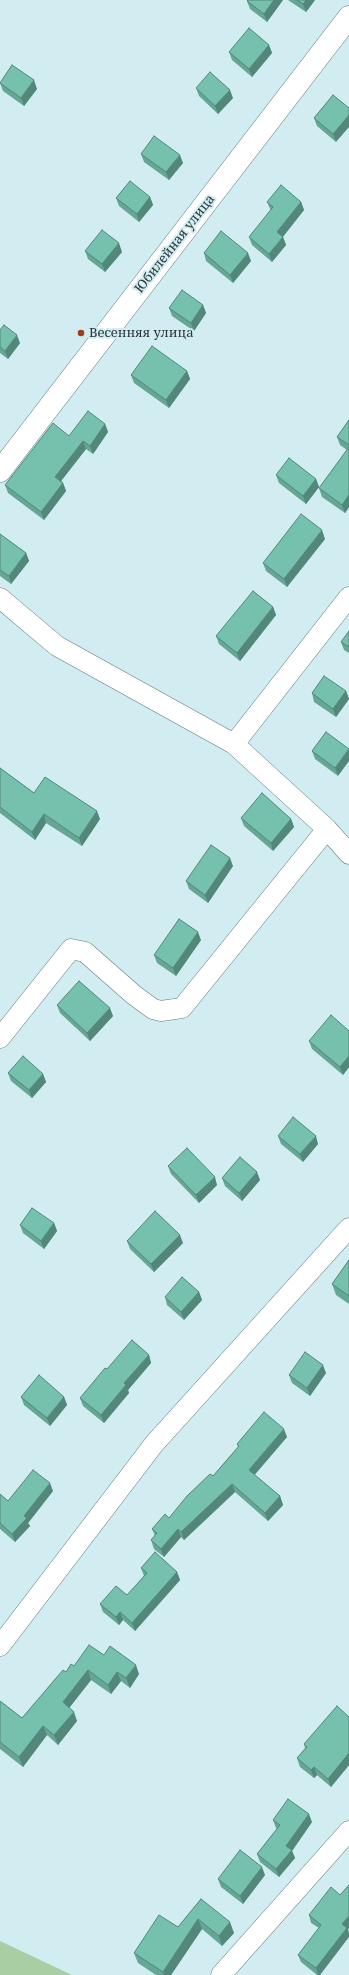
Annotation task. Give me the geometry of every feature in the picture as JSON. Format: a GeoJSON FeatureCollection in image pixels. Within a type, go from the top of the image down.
{"type":"FeatureCollection","features":[{"type":"Feature","properties":{"kind":"street","name":"Юбилейная улица"},"geometry":{"type":"LineString","coordinates":[[0,471],[349,17]]}},
{"type":"Feature","properties":{"kind":"street"},"geometry":{"type":"LineString","coordinates":[[234,744],[349,596]]}},
{"type":"Feature","properties":{"kind":"street"},"geometry":{"type":"LineString","coordinates":[[0,598],[57,646],[234,744],[327,829],[349,854]]}},
{"type":"Feature","properties":{"kind":"street"},"geometry":{"type":"LineString","coordinates":[[0,1038],[71,949],[85,952],[134,995],[153,1009],[161,1011],[182,1008],[327,829]]}},
{"type":"Feature","properties":{"kind":"street"},"geometry":{"type":"LineString","coordinates":[[0,1646],[154,1444],[349,1228]]}},
{"type":"Feature","properties":{"kind":"street"},"geometry":{"type":"LineString","coordinates":[[222,1975],[349,1831]]}},
{"type":"Feature","properties":{"kind":"green space"},"geometry":{"type":"Polygon","coordinates":[[[0,1941],[72,1975],[0,1975],[0,1941]]]}},
{"type":"Feature","properties":{"kind":"building"},"geometry":{"type":"Polygon","coordinates":[[[274,0],[264,14],[247,1],[274,0]]]}},
{"type":"Feature","properties":{"kind":"building"},"geometry":{"type":"Polygon","coordinates":[[[297,0],[306,0],[303,4],[297,0]]]}},
{"type":"Feature","properties":{"kind":"building"},"geometry":{"type":"Polygon","coordinates":[[[249,28],[269,45],[249,69],[229,52],[249,28]]]}},
{"type":"Feature","properties":{"kind":"building"},"geometry":{"type":"Polygon","coordinates":[[[12,65],[34,80],[21,98],[0,83],[12,65]]]}},
{"type":"Feature","properties":{"kind":"building"},"geometry":{"type":"Polygon","coordinates":[[[210,72],[230,90],[215,106],[196,88],[210,72]]]}},
{"type":"Feature","properties":{"kind":"building"},"geometry":{"type":"Polygon","coordinates":[[[333,95],[349,108],[349,115],[333,134],[314,118],[333,95]]]}},
{"type":"Feature","properties":{"kind":"building"},"geometry":{"type":"Polygon","coordinates":[[[154,136],[180,155],[166,172],[141,154],[154,136]]]}},
{"type":"Feature","properties":{"kind":"building"},"geometry":{"type":"Polygon","coordinates":[[[130,181],[150,197],[137,214],[116,198],[130,181]]]}},
{"type":"Feature","properties":{"kind":"building"},"geometry":{"type":"Polygon","coordinates":[[[281,185],[301,202],[277,232],[283,237],[269,254],[249,237],[273,207],[267,202],[281,185]]]}},
{"type":"Feature","properties":{"kind":"building"},"geometry":{"type":"Polygon","coordinates":[[[102,230],[119,243],[102,264],[85,251],[102,230]]]}},
{"type":"Feature","properties":{"kind":"building"},"geometry":{"type":"Polygon","coordinates":[[[221,231],[248,253],[230,275],[204,253],[221,231]]]}},
{"type":"Feature","properties":{"kind":"building"},"geometry":{"type":"Polygon","coordinates":[[[182,290],[203,305],[191,323],[169,308],[182,290]]]}},
{"type":"Feature","properties":{"kind":"building"},"geometry":{"type":"Polygon","coordinates":[[[4,325],[17,335],[5,351],[0,347],[0,330],[4,325]]]}},
{"type":"Feature","properties":{"kind":"building"},"geometry":{"type":"Polygon","coordinates":[[[152,346],[187,371],[166,400],[131,375],[152,346]]]}},
{"type":"Feature","properties":{"kind":"building"},"geometry":{"type":"Polygon","coordinates":[[[88,411],[105,424],[90,446],[83,441],[55,477],[63,483],[41,512],[5,485],[53,423],[69,436],[88,411]]]}},
{"type":"Feature","properties":{"kind":"building"},"geometry":{"type":"Polygon","coordinates":[[[349,420],[349,445],[337,437],[349,420]]]}},
{"type":"Feature","properties":{"kind":"building"},"geometry":{"type":"Polygon","coordinates":[[[349,447],[349,495],[342,505],[319,488],[349,447]]]}},
{"type":"Feature","properties":{"kind":"building"},"geometry":{"type":"Polygon","coordinates":[[[289,458],[316,479],[303,496],[276,475],[289,458]]]}},
{"type":"Feature","properties":{"kind":"building"},"geometry":{"type":"Polygon","coordinates":[[[301,514],[322,530],[284,579],[263,563],[301,514]]]}},
{"type":"Feature","properties":{"kind":"building"},"geometry":{"type":"Polygon","coordinates":[[[0,534],[26,553],[9,576],[0,570],[0,534]]]}},
{"type":"Feature","properties":{"kind":"building"},"geometry":{"type":"Polygon","coordinates":[[[253,591],[273,607],[237,653],[216,636],[253,591]]]}},
{"type":"Feature","properties":{"kind":"building"},"geometry":{"type":"Polygon","coordinates":[[[349,631],[349,647],[341,642],[349,631]]]}},
{"type":"Feature","properties":{"kind":"building"},"geometry":{"type":"Polygon","coordinates":[[[324,676],[346,691],[333,709],[312,693],[324,676]]]}},
{"type":"Feature","properties":{"kind":"building"},"geometry":{"type":"Polygon","coordinates":[[[326,732],[349,749],[335,768],[312,751],[326,732]]]}},
{"type":"Feature","properties":{"kind":"building"},"geometry":{"type":"Polygon","coordinates":[[[0,768],[34,793],[45,777],[97,811],[79,838],[44,814],[32,832],[0,807],[0,768]]]}},
{"type":"Feature","properties":{"kind":"building"},"geometry":{"type":"Polygon","coordinates":[[[262,793],[291,819],[271,843],[241,818],[262,793]]]}},
{"type":"Feature","properties":{"kind":"building"},"geometry":{"type":"Polygon","coordinates":[[[211,845],[230,858],[205,895],[186,881],[211,845]]]}},
{"type":"Feature","properties":{"kind":"building"},"geometry":{"type":"Polygon","coordinates":[[[179,919],[198,932],[173,968],[154,955],[179,919]]]}},
{"type":"Feature","properties":{"kind":"building"},"geometry":{"type":"Polygon","coordinates":[[[79,981],[110,1008],[87,1033],[57,1005],[79,981]]]}},
{"type":"Feature","properties":{"kind":"building"},"geometry":{"type":"Polygon","coordinates":[[[331,1015],[349,1031],[349,1056],[340,1067],[309,1041],[331,1015]]]}},
{"type":"Feature","properties":{"kind":"building"},"geometry":{"type":"Polygon","coordinates":[[[23,1056],[43,1074],[29,1090],[8,1073],[23,1056]]]}},
{"type":"Feature","properties":{"kind":"building"},"geometry":{"type":"Polygon","coordinates":[[[293,1117],[316,1136],[300,1154],[278,1136],[293,1117]]]}},
{"type":"Feature","properties":{"kind":"building"},"geometry":{"type":"Polygon","coordinates":[[[187,1148],[215,1177],[196,1195],[168,1166],[187,1148]]]}},
{"type":"Feature","properties":{"kind":"building"},"geometry":{"type":"Polygon","coordinates":[[[240,1157],[257,1172],[239,1193],[222,1178],[240,1157]]]}},
{"type":"Feature","properties":{"kind":"building"},"geometry":{"type":"Polygon","coordinates":[[[32,1208],[54,1223],[41,1241],[20,1225],[32,1208]]]}},
{"type":"Feature","properties":{"kind":"building"},"geometry":{"type":"Polygon","coordinates":[[[155,1211],[180,1235],[151,1264],[127,1241],[155,1211]]]}},
{"type":"Feature","properties":{"kind":"building"},"geometry":{"type":"Polygon","coordinates":[[[349,1260],[349,1296],[332,1284],[349,1260]]]}},
{"type":"Feature","properties":{"kind":"building"},"geometry":{"type":"Polygon","coordinates":[[[182,1277],[199,1292],[181,1312],[165,1297],[182,1277]]]}},
{"type":"Feature","properties":{"kind":"building"},"geometry":{"type":"Polygon","coordinates":[[[132,1340],[149,1355],[124,1383],[126,1385],[101,1415],[80,1398],[105,1368],[107,1369],[132,1340]]]}},
{"type":"Feature","properties":{"kind":"building"},"geometry":{"type":"Polygon","coordinates":[[[305,1352],[323,1365],[307,1388],[289,1375],[305,1352]]]}},
{"type":"Feature","properties":{"kind":"building"},"geometry":{"type":"Polygon","coordinates":[[[39,1375],[64,1397],[47,1418],[21,1397],[39,1375]]]}},
{"type":"Feature","properties":{"kind":"building"},"geometry":{"type":"Polygon","coordinates":[[[264,1412],[284,1429],[249,1470],[280,1496],[265,1513],[232,1484],[181,1532],[178,1529],[161,1549],[151,1540],[157,1533],[152,1529],[165,1514],[169,1518],[187,1496],[210,1474],[213,1476],[239,1446],[237,1444],[264,1412]]]}},
{"type":"Feature","properties":{"kind":"building"},"geometry":{"type":"Polygon","coordinates":[[[33,1470],[50,1483],[24,1516],[27,1518],[12,1534],[0,1523],[0,1494],[8,1501],[33,1470]]]}},
{"type":"Feature","properties":{"kind":"building"},"geometry":{"type":"Polygon","coordinates":[[[155,1552],[177,1572],[132,1623],[120,1612],[116,1617],[100,1604],[116,1586],[127,1595],[147,1573],[141,1568],[155,1552]]]}},
{"type":"Feature","properties":{"kind":"building"},"geometry":{"type":"Polygon","coordinates":[[[89,1645],[104,1655],[110,1646],[136,1665],[126,1678],[117,1672],[108,1685],[88,1670],[63,1702],[74,1712],[54,1735],[43,1726],[19,1757],[0,1742],[0,1701],[22,1718],[63,1670],[66,1672],[71,1664],[74,1666],[89,1645]]]}},
{"type":"Feature","properties":{"kind":"building"},"geometry":{"type":"Polygon","coordinates":[[[337,1706],[349,1717],[349,1753],[328,1779],[314,1767],[311,1770],[297,1758],[307,1747],[304,1744],[337,1706]]]}},
{"type":"Feature","properties":{"kind":"building"},"geometry":{"type":"Polygon","coordinates":[[[288,1799],[309,1814],[286,1846],[292,1850],[276,1869],[257,1854],[280,1825],[273,1820],[288,1799]]]}},
{"type":"Feature","properties":{"kind":"building"},"geometry":{"type":"Polygon","coordinates":[[[240,1850],[262,1867],[240,1896],[218,1879],[240,1850]]]}},
{"type":"Feature","properties":{"kind":"building"},"geometry":{"type":"Polygon","coordinates":[[[349,1885],[349,1916],[342,1924],[347,1928],[316,1968],[298,1955],[321,1925],[309,1915],[331,1887],[340,1895],[349,1885]]]}},
{"type":"Feature","properties":{"kind":"building"},"geometry":{"type":"Polygon","coordinates":[[[201,1899],[230,1922],[219,1936],[198,1919],[163,1972],[134,1953],[159,1915],[178,1927],[201,1899]]]}},
{"type":"Feature","properties":{"kind":"place","name":"Весенняя улица"},"geometry":{"type":"Point","coordinates":[81,333]}}]}
